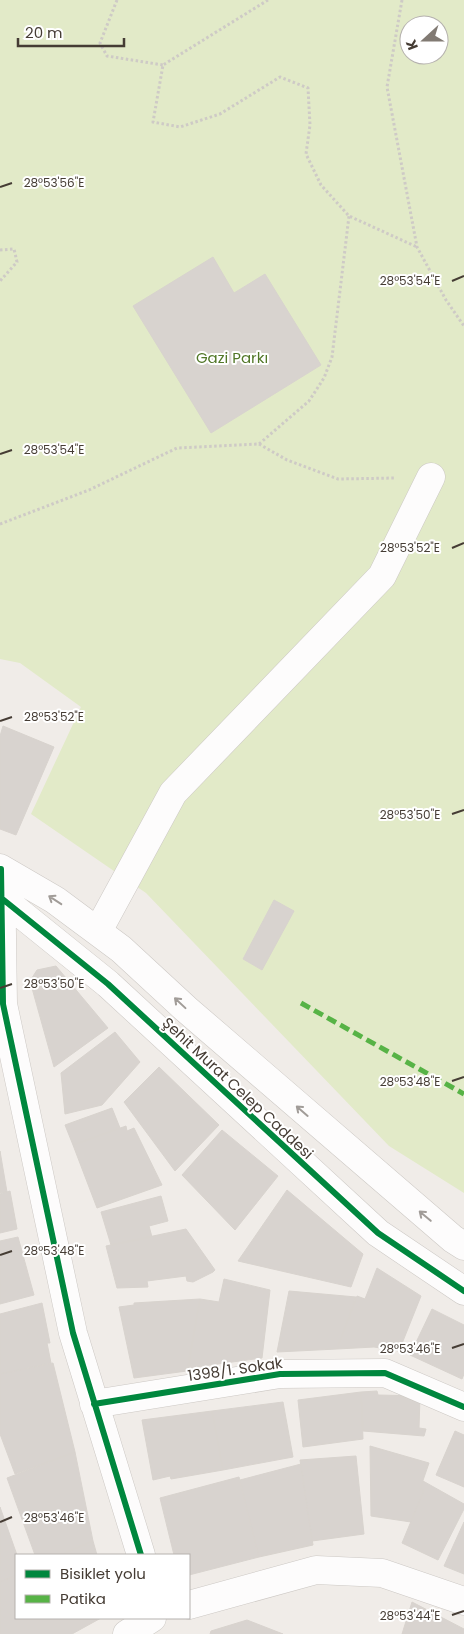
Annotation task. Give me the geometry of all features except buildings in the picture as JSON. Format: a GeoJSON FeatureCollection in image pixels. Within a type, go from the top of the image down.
{"type":"FeatureCollection","features":[{"type":"Feature","properties":{"kind":"street"},"geometry":{"type":"LineString","coordinates":[[98,931],[173,793],[382,576],[431,477]]}},
{"type":"Feature","properties":{"kind":"street"},"geometry":{"type":"LineString","coordinates":[[0,869],[1,1004],[73,1333],[140,1554]]}},
{"type":"Feature","properties":{"kind":"street","name":"Şehit Murat Celep Caddesi"},"geometry":{"type":"LineString","coordinates":[[0,869],[56,900],[121,948],[186,1009],[351,1153],[453,1239],[464,1246]]}},
{"type":"Feature","properties":{"kind":"street","name":"Şehit Murat Celep Caddesi"},"geometry":{"type":"LineString","coordinates":[[1,897],[108,984],[378,1233],[464,1291]]}},
{"type":"Feature","properties":{"kind":"street","name":"1398/1. Sokak"},"geometry":{"type":"LineString","coordinates":[[94,1404],[280,1374],[385,1373],[464,1407]]}},
{"type":"Feature","properties":{"kind":"street"},"geometry":{"type":"LineString","coordinates":[[190,1605],[316,1570],[382,1573],[464,1600]]}},
{"type":"Feature","properties":{"kind":"street"},"geometry":{"type":"LineString","coordinates":[[127,1634],[150,1619]]}},
{"type":"Feature","properties":{"kind":"street"},"geometry":{"type":"LineString","coordinates":[[160,1619],[165,1634]]}},
{"type":"Feature","properties":{"kind":"path"},"geometry":{"type":"LineString","coordinates":[[117,0],[100,43],[108,56],[163,65],[268,0]]}},
{"type":"Feature","properties":{"kind":"path"},"geometry":{"type":"LineString","coordinates":[[402,0],[387,87],[417,246],[446,300],[464,326]]}},
{"type":"Feature","properties":{"kind":"path"},"geometry":{"type":"LineString","coordinates":[[163,65],[153,122],[180,127],[220,114],[280,77],[308,88],[310,125],[306,154],[321,185],[349,216],[417,246]]}},
{"type":"Feature","properties":{"kind":"path"},"geometry":{"type":"LineString","coordinates":[[259,444],[309,401],[324,378],[332,357],[349,216]]}},
{"type":"Feature","properties":{"kind":"path"},"geometry":{"type":"LineString","coordinates":[[0,250],[14,249],[18,262],[0,281]]}},
{"type":"Feature","properties":{"kind":"path"},"geometry":{"type":"LineString","coordinates":[[0,524],[89,490],[177,448],[259,444],[287,460],[338,479],[431,477]]}},
{"type":"Feature","properties":{"kind":"green space","name":"Gazi Parkı"},"geometry":{"type":"Polygon","coordinates":[[[0,0],[464,0],[464,1193],[389,1146],[146,893],[31,814],[81,707],[20,663],[0,659],[0,0]]]}},
{"type":"Feature","properties":{"kind":"marked path"},"geometry":{"type":"LineString","coordinates":[[301,1003],[464,1094]]}},
{"type":"Feature","properties":{"kind":"cycle path"},"geometry":{"type":"LineString","coordinates":[[1,869],[3,1004],[73,1333],[141,1554]]}},
{"type":"Feature","properties":{"kind":"cycle path"},"geometry":{"type":"LineString","coordinates":[[0,897],[108,984],[378,1233],[464,1291]]}},
{"type":"Feature","properties":{"kind":"cycle path"},"geometry":{"type":"LineString","coordinates":[[94,1404],[280,1374],[385,1373],[464,1407]]}}]}
